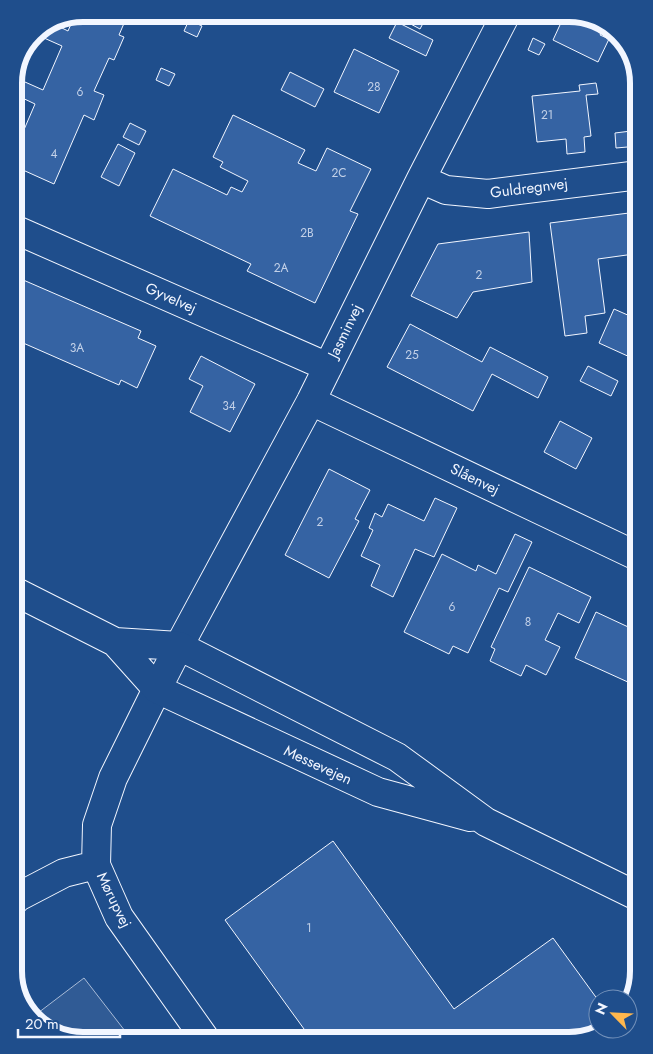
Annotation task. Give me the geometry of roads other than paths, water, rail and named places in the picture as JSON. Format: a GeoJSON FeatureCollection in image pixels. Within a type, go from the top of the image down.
{"type":"FeatureCollection","features":[{"type":"Feature","properties":{"kind":"street","name":"Jasminvej"},"geometry":{"type":"LineString","coordinates":[[179,646],[312,401],[421,179],[501,23]]}},
{"type":"Feature","properties":{"kind":"street","name":"Guldregnvej"},"geometry":{"type":"LineString","coordinates":[[421,179],[446,190],[488,194],[630,176]]}},
{"type":"Feature","properties":{"kind":"street","name":"Gyvelvej"},"geometry":{"type":"LineString","coordinates":[[23,233],[328,367]]}},
{"type":"Feature","properties":{"kind":"street","name":"Slåenvej"},"geometry":{"type":"LineString","coordinates":[[312,401],[630,553]]}},
{"type":"Feature","properties":{"kind":"street","name":"Messevejen"},"geometry":{"type":"LineString","coordinates":[[22,595],[115,642],[157,689],[378,792],[486,822]]}},
{"type":"Feature","properties":{"kind":"street","name":"Messevejen"},"geometry":{"type":"LineString","coordinates":[[115,642],[179,646],[397,757],[486,822],[630,893]]}},
{"type":"Feature","properties":{"kind":"street"},"geometry":{"type":"LineString","coordinates":[[157,689],[179,646]]}},
{"type":"Feature","properties":{"kind":"street","name":"Mørupvej"},"geometry":{"type":"LineString","coordinates":[[157,689],[113,778],[97,825],[96,865],[119,917],[200,1031]]}},
{"type":"Feature","properties":{"kind":"street"},"geometry":{"type":"LineString","coordinates":[[22,895],[64,873],[96,865]]}}]}
